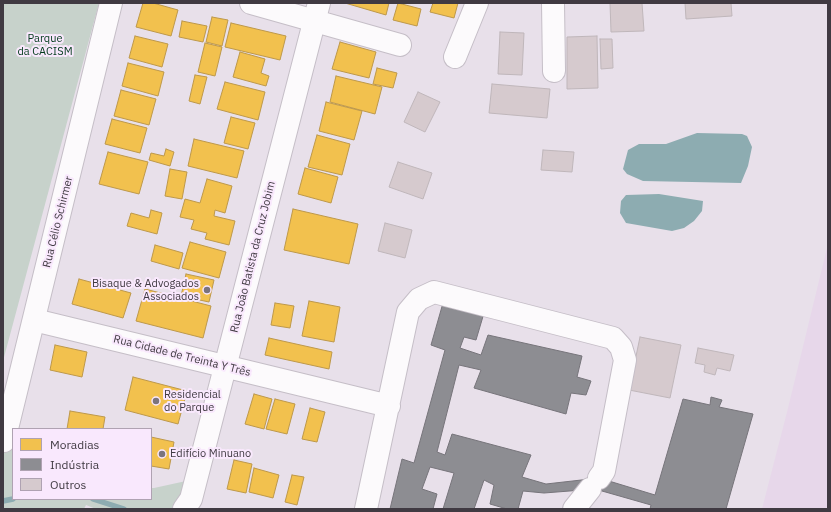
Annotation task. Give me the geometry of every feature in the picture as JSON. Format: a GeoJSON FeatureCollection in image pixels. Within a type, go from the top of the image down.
{"type":"FeatureCollection","features":[{"type":"Feature","properties":{"kind":"street","name":"Rua Célio Schirmer"},"geometry":{"type":"LineString","coordinates":[[4,441],[111,3]]}},
{"type":"Feature","properties":{"kind":"street"},"geometry":{"type":"LineString","coordinates":[[251,3],[316,12],[400,45]]}},
{"type":"Feature","properties":{"kind":"street"},"geometry":{"type":"LineString","coordinates":[[454,57],[477,3]]}},
{"type":"Feature","properties":{"kind":"street"},"geometry":{"type":"LineString","coordinates":[[553,3],[554,71]]}},
{"type":"Feature","properties":{"kind":"street","name":"Rua João Batista da Cruz Jobim"},"geometry":{"type":"LineString","coordinates":[[184,509],[191,499],[316,12]]}},
{"type":"Feature","properties":{"kind":"street"},"geometry":{"type":"LineString","coordinates":[[366,509],[408,312],[419,299],[434,292],[613,338],[622,347],[625,360],[604,471],[574,509]]}},
{"type":"Feature","properties":{"kind":"street","name":"Rua Cidade de Treinta Y Três"},"geometry":{"type":"LineString","coordinates":[[34,320],[389,406]]}},
{"type":"Feature","properties":{"kind":"shaded area"},"geometry":{"type":"Polygon","coordinates":[[[828,244],[828,509],[762,509],[787,412],[828,244]]]}},
{"type":"Feature","properties":{"kind":"green space","name":"Parque da CACISM"},"geometry":{"type":"Polygon","coordinates":[[[3,3],[99,3],[3,361],[3,3]]]}},
{"type":"Feature","properties":{"kind":"green space"},"geometry":{"type":"Polygon","coordinates":[[[3,447],[12,450],[12,500],[152,500],[152,488],[186,481],[185,492],[171,509],[96,509],[86,505],[84,509],[3,509],[3,447]]]}},
{"type":"Feature","properties":{"kind":"water"},"geometry":{"type":"Polygon","coordinates":[[[697,133],[742,134],[747,136],[752,147],[748,166],[741,183],[643,181],[627,174],[623,169],[628,150],[639,144],[666,144],[697,133]]]}},
{"type":"Feature","properties":{"kind":"water"},"geometry":{"type":"Polygon","coordinates":[[[659,194],[703,201],[702,211],[694,221],[684,228],[672,231],[626,223],[620,213],[621,201],[626,195],[659,194]]]}},
{"type":"Feature","properties":{"kind":"building: Moradias"},"geometry":{"type":"Polygon","coordinates":[[[143,3],[153,3],[178,10],[171,36],[136,27],[143,3]]]}},
{"type":"Feature","properties":{"kind":"building: Moradias"},"geometry":{"type":"Polygon","coordinates":[[[345,3],[389,3],[386,15],[345,3]]]}},
{"type":"Feature","properties":{"kind":"building: Moradias"},"geometry":{"type":"Polygon","coordinates":[[[398,3],[421,9],[417,26],[393,20],[398,3]]]}},
{"type":"Feature","properties":{"kind":"building: Moradias"},"geometry":{"type":"Polygon","coordinates":[[[433,3],[458,3],[454,18],[430,12],[433,3]]]}},
{"type":"Feature","properties":{"kind":"building: Moradias"},"geometry":{"type":"Polygon","coordinates":[[[212,17],[228,20],[222,46],[206,42],[212,17]]]}},
{"type":"Feature","properties":{"kind":"building: Moradias"},"geometry":{"type":"Polygon","coordinates":[[[182,21],[207,26],[203,42],[179,37],[182,21]]]}},
{"type":"Feature","properties":{"kind":"building: Moradias"},"geometry":{"type":"Polygon","coordinates":[[[231,23],[286,36],[280,60],[225,47],[231,23]]]}},
{"type":"Feature","properties":{"kind":"building: Moradias"},"geometry":{"type":"Polygon","coordinates":[[[135,36],[168,44],[162,67],[129,58],[135,36]]]}},
{"type":"Feature","properties":{"kind":"building: Moradias"},"geometry":{"type":"Polygon","coordinates":[[[340,42],[376,52],[369,78],[332,69],[340,42]]]}},
{"type":"Feature","properties":{"kind":"building: Moradias"},"geometry":{"type":"Polygon","coordinates":[[[205,43],[222,47],[215,76],[198,72],[205,43]]]}},
{"type":"Feature","properties":{"kind":"building: Moradias"},"geometry":{"type":"Polygon","coordinates":[[[240,52],[265,59],[261,73],[269,76],[266,86],[233,77],[240,52]]]}},
{"type":"Feature","properties":{"kind":"building: Moradias"},"geometry":{"type":"Polygon","coordinates":[[[128,63],[164,72],[158,96],[122,86],[128,63]]]}},
{"type":"Feature","properties":{"kind":"building: Moradias"},"geometry":{"type":"Polygon","coordinates":[[[377,68],[397,73],[393,88],[373,84],[377,68]]]}},
{"type":"Feature","properties":{"kind":"building: Moradias"},"geometry":{"type":"Polygon","coordinates":[[[195,75],[207,77],[200,104],[189,101],[195,75]]]}},
{"type":"Feature","properties":{"kind":"building: Moradias"},"geometry":{"type":"Polygon","coordinates":[[[336,76],[382,87],[375,114],[330,102],[336,76]]]}},
{"type":"Feature","properties":{"kind":"building: Moradias"},"geometry":{"type":"Polygon","coordinates":[[[225,82],[265,92],[258,120],[217,109],[225,82]]]}},
{"type":"Feature","properties":{"kind":"building: Moradias"},"geometry":{"type":"Polygon","coordinates":[[[121,90],[156,99],[149,125],[114,116],[121,90]]]}},
{"type":"Feature","properties":{"kind":"building: Moradias"},"geometry":{"type":"Polygon","coordinates":[[[326,102],[362,111],[354,140],[319,131],[326,102]]]}},
{"type":"Feature","properties":{"kind":"building: Moradias"},"geometry":{"type":"Polygon","coordinates":[[[231,117],[255,123],[248,149],[224,143],[231,117]]]}},
{"type":"Feature","properties":{"kind":"building: Moradias"},"geometry":{"type":"Polygon","coordinates":[[[112,119],[147,128],[140,153],[105,144],[112,119]]]}},
{"type":"Feature","properties":{"kind":"building: Moradias"},"geometry":{"type":"Polygon","coordinates":[[[317,135],[350,144],[342,175],[308,167],[317,135]]]}},
{"type":"Feature","properties":{"kind":"building: Moradias"},"geometry":{"type":"Polygon","coordinates":[[[194,139],[244,151],[237,178],[188,166],[194,139]]]}},
{"type":"Feature","properties":{"kind":"building: Moradias"},"geometry":{"type":"Polygon","coordinates":[[[166,149],[174,152],[170,166],[149,160],[151,153],[164,156],[166,149]]]}},
{"type":"Feature","properties":{"kind":"building: Moradias"},"geometry":{"type":"Polygon","coordinates":[[[108,152],[148,162],[139,194],[99,184],[108,152]]]}},
{"type":"Feature","properties":{"kind":"building: Moradias"},"geometry":{"type":"Polygon","coordinates":[[[305,168],[338,177],[331,203],[298,194],[305,168]]]}},
{"type":"Feature","properties":{"kind":"building: Moradias"},"geometry":{"type":"Polygon","coordinates":[[[170,169],[187,172],[182,199],[165,196],[170,169]]]}},
{"type":"Feature","properties":{"kind":"building: Moradias"},"geometry":{"type":"Polygon","coordinates":[[[207,179],[232,186],[225,213],[215,210],[214,216],[235,221],[229,245],[205,239],[207,233],[191,229],[194,220],[180,217],[185,199],[200,203],[207,179]]]}},
{"type":"Feature","properties":{"kind":"building: Moradias"},"geometry":{"type":"Polygon","coordinates":[[[293,209],[358,224],[349,264],[284,250],[293,209]]]}},
{"type":"Feature","properties":{"kind":"building: Moradias"},"geometry":{"type":"Polygon","coordinates":[[[151,210],[162,213],[157,234],[127,226],[131,213],[149,218],[151,210]]]}},
{"type":"Feature","properties":{"kind":"building: Moradias"},"geometry":{"type":"Polygon","coordinates":[[[190,242],[226,252],[219,278],[182,268],[190,242]]]}},
{"type":"Feature","properties":{"kind":"building: Moradias"},"geometry":{"type":"Polygon","coordinates":[[[155,245],[183,253],[179,269],[151,261],[155,245]]]}},
{"type":"Feature","properties":{"kind":"building: Moradias"},"geometry":{"type":"Polygon","coordinates":[[[186,274],[214,280],[209,302],[181,296],[186,274]]]}},
{"type":"Feature","properties":{"kind":"building: Moradias"},"geometry":{"type":"Polygon","coordinates":[[[79,279],[131,293],[123,318],[72,304],[79,279]]]}},
{"type":"Feature","properties":{"kind":"building: Moradias"},"geometry":{"type":"Polygon","coordinates":[[[145,289],[211,306],[203,338],[136,321],[145,289]]]}},
{"type":"Feature","properties":{"kind":"building: Moradias"},"geometry":{"type":"Polygon","coordinates":[[[309,301],[340,307],[334,342],[302,336],[309,301]]]}},
{"type":"Feature","properties":{"kind":"building: Moradias"},"geometry":{"type":"Polygon","coordinates":[[[275,303],[294,306],[290,328],[271,325],[275,303]]]}},
{"type":"Feature","properties":{"kind":"building: Moradias"},"geometry":{"type":"Polygon","coordinates":[[[269,338],[332,352],[329,369],[265,355],[269,338]]]}},
{"type":"Feature","properties":{"kind":"building: Moradias"},"geometry":{"type":"Polygon","coordinates":[[[55,345],[87,352],[82,377],[50,370],[55,345]]]}},
{"type":"Feature","properties":{"kind":"building: Moradias","name":"Residencial do Parque"},"geometry":{"type":"Polygon","coordinates":[[[133,377],[187,391],[178,424],[125,410],[133,377]]]}},
{"type":"Feature","properties":{"kind":"building: Moradias"},"geometry":{"type":"Polygon","coordinates":[[[254,394],[272,399],[264,429],[245,424],[254,394]]]}},
{"type":"Feature","properties":{"kind":"building: Moradias"},"geometry":{"type":"Polygon","coordinates":[[[275,399],[295,404],[287,434],[266,429],[275,399]]]}},
{"type":"Feature","properties":{"kind":"building: Moradias"},"geometry":{"type":"Polygon","coordinates":[[[310,408],[325,412],[317,442],[302,439],[310,408]]]}},
{"type":"Feature","properties":{"kind":"building: Moradias"},"geometry":{"type":"Polygon","coordinates":[[[70,411],[105,417],[103,428],[67,428],[70,411]]]}},
{"type":"Feature","properties":{"kind":"building: Moradias","name":"Edifício Minuano"},"geometry":{"type":"Polygon","coordinates":[[[152,437],[174,442],[169,469],[152,466],[152,437]]]}},
{"type":"Feature","properties":{"kind":"building: Moradias"},"geometry":{"type":"Polygon","coordinates":[[[234,460],[252,464],[246,493],[227,489],[234,460]]]}},
{"type":"Feature","properties":{"kind":"building: Moradias"},"geometry":{"type":"Polygon","coordinates":[[[254,468],[279,475],[273,498],[249,492],[254,468]]]}},
{"type":"Feature","properties":{"kind":"building: Moradias"},"geometry":{"type":"Polygon","coordinates":[[[292,475],[304,477],[297,505],[285,502],[292,475]]]}},
{"type":"Feature","properties":{"kind":"building: Indústria"},"geometry":{"type":"Polygon","coordinates":[[[443,303],[484,313],[476,340],[464,337],[460,348],[481,355],[488,335],[582,356],[577,377],[591,381],[586,395],[571,393],[566,414],[474,388],[481,370],[459,365],[437,452],[445,455],[452,434],[531,455],[522,477],[546,484],[599,478],[655,495],[683,399],[710,405],[711,397],[722,400],[719,407],[753,414],[726,509],[650,509],[651,505],[595,489],[544,493],[523,491],[518,509],[507,509],[490,504],[494,485],[484,480],[474,509],[443,509],[454,473],[430,467],[422,489],[437,494],[433,509],[390,509],[402,459],[414,463],[445,350],[431,345],[443,303]]]}},
{"type":"Feature","properties":{"kind":"building: Outros"},"geometry":{"type":"Polygon","coordinates":[[[610,3],[642,3],[644,31],[611,32],[610,3]]]}},
{"type":"Feature","properties":{"kind":"building: Outros"},"geometry":{"type":"Polygon","coordinates":[[[685,3],[731,3],[732,16],[686,19],[685,3]]]}},
{"type":"Feature","properties":{"kind":"building: Outros"},"geometry":{"type":"Polygon","coordinates":[[[500,32],[524,33],[522,75],[498,74],[500,32]]]}},
{"type":"Feature","properties":{"kind":"building: Outros"},"geometry":{"type":"Polygon","coordinates":[[[597,36],[598,88],[567,89],[567,37],[597,36]]]}},
{"type":"Feature","properties":{"kind":"building: Outros"},"geometry":{"type":"Polygon","coordinates":[[[600,39],[612,39],[613,68],[601,69],[600,39]]]}},
{"type":"Feature","properties":{"kind":"building: Outros"},"geometry":{"type":"Polygon","coordinates":[[[492,84],[550,89],[547,118],[489,113],[492,84]]]}},
{"type":"Feature","properties":{"kind":"building: Outros"},"geometry":{"type":"Polygon","coordinates":[[[418,92],[440,102],[425,132],[404,122],[418,92]]]}},
{"type":"Feature","properties":{"kind":"building: Outros"},"geometry":{"type":"Polygon","coordinates":[[[543,150],[574,152],[572,172],[541,170],[543,150]]]}},
{"type":"Feature","properties":{"kind":"building: Outros"},"geometry":{"type":"Polygon","coordinates":[[[398,162],[432,173],[423,199],[389,187],[398,162]]]}},
{"type":"Feature","properties":{"kind":"building: Outros"},"geometry":{"type":"Polygon","coordinates":[[[385,223],[412,230],[405,258],[378,251],[385,223]]]}},
{"type":"Feature","properties":{"kind":"building: Outros"},"geometry":{"type":"Polygon","coordinates":[[[640,337],[681,345],[670,398],[629,390],[640,337]]]}},
{"type":"Feature","properties":{"kind":"building: Outros"},"geometry":{"type":"Polygon","coordinates":[[[698,348],[734,355],[730,371],[717,368],[715,375],[704,372],[705,365],[695,363],[698,348]]]}},
{"type":"Feature","properties":{"kind":"waterway"},"geometry":{"type":"LineString","coordinates":[[3,501],[12,499]]}},
{"type":"Feature","properties":{"kind":"waterway"},"geometry":{"type":"LineString","coordinates":[[96,500],[124,509]]}},
{"type":"Feature","properties":{"kind":"place","name":"Bisaque & Advogados Associados"},"geometry":{"type":"Point","coordinates":[207,290]}},
{"type":"Feature","properties":{"kind":"place","name":"Residencial do Parque"},"geometry":{"type":"Point","coordinates":[156,401]}},
{"type":"Feature","properties":{"kind":"place","name":"Edifício Minuano"},"geometry":{"type":"Point","coordinates":[162,454]}}]}
